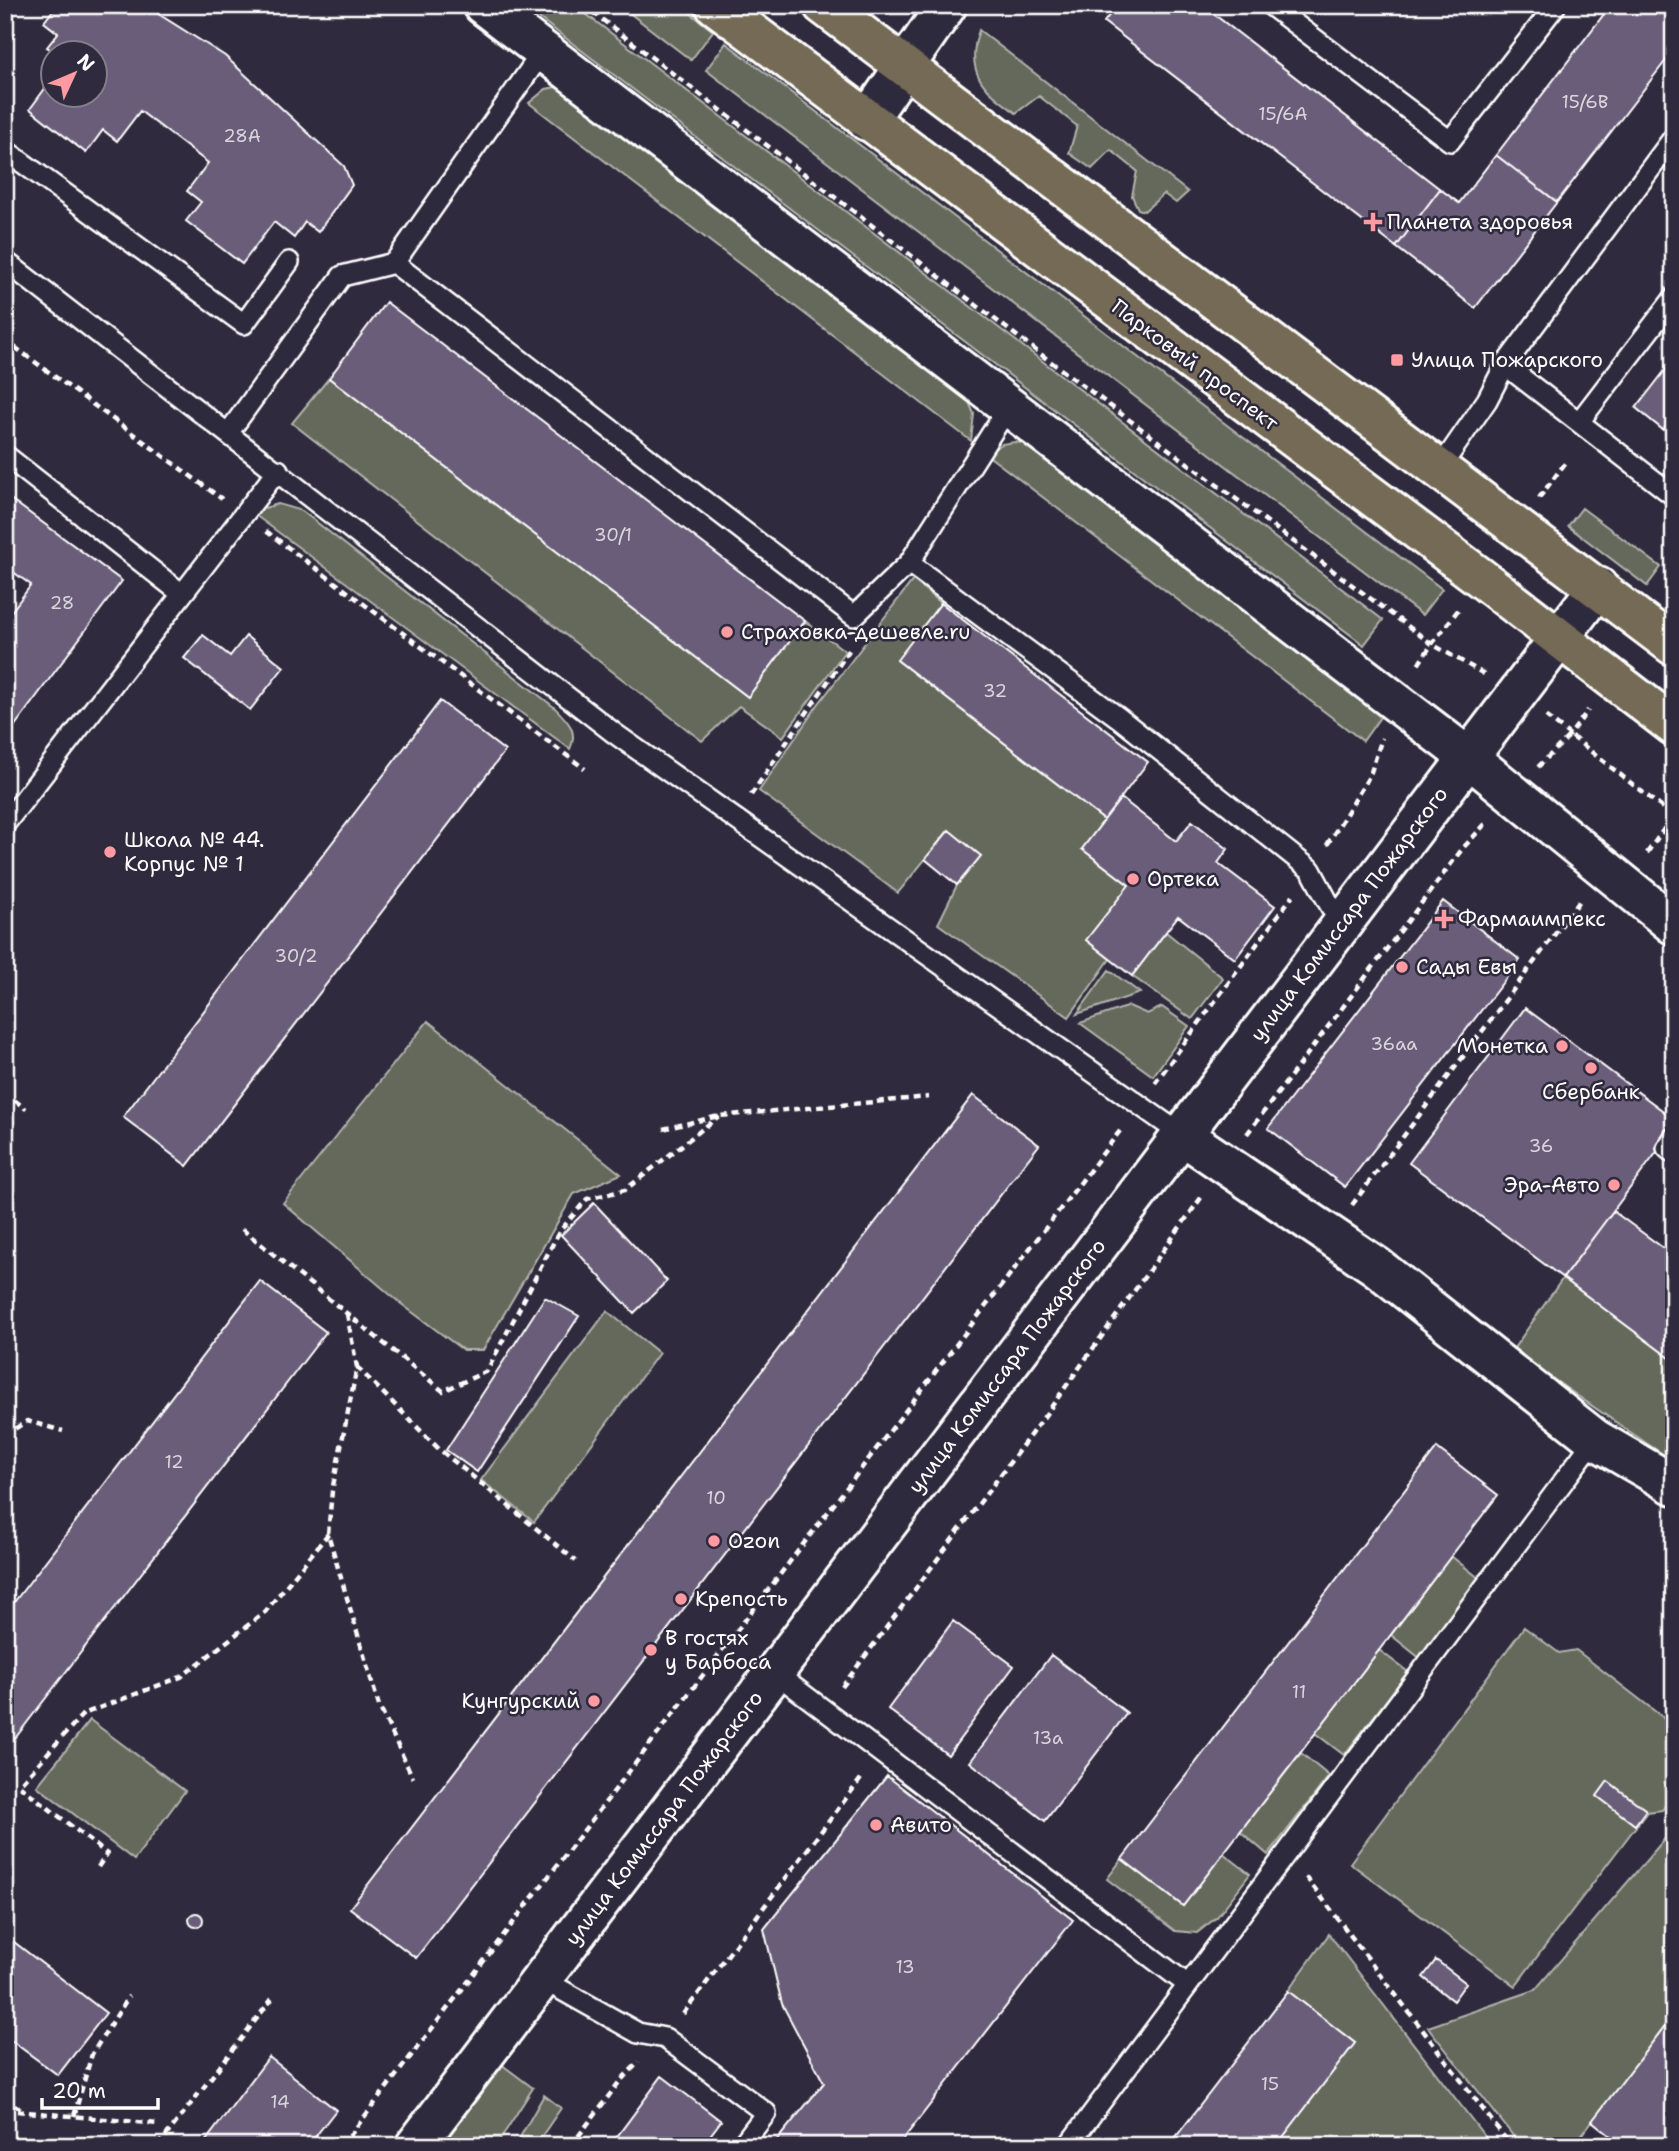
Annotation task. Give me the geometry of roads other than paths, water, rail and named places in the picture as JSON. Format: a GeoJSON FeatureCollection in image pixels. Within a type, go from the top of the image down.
{"type":"FeatureCollection","features":[{"type":"Feature","properties":{"kind":"main road","name":"Парковый проспект"},"geometry":{"type":"LineString","coordinates":[[715,5],[1674,726]]}},
{"type":"Feature","properties":{"kind":"main road"},"geometry":{"type":"LineString","coordinates":[[823,5],[1674,646]]}},
{"type":"Feature","properties":{"kind":"street"},"geometry":{"type":"LineString","coordinates":[[483,5],[1468,757],[1674,925]]}},
{"type":"Feature","properties":{"kind":"street"},"geometry":{"type":"LineString","coordinates":[[867,121],[947,5]]}},
{"type":"Feature","properties":{"kind":"street","name":"улица Комиссара Пожарского"},"geometry":{"type":"LineString","coordinates":[[415,2146],[1598,587]]}},
{"type":"Feature","properties":{"kind":"street"},"geometry":{"type":"LineString","coordinates":[[1182,1135],[1331,1234],[1595,1439],[1674,1485]]}},
{"type":"Feature","properties":{"kind":"lane"},"geometry":{"type":"LineString","coordinates":[[1270,5],[1450,141],[1556,5]]}},
{"type":"Feature","properties":{"kind":"lane"},"geometry":{"type":"LineString","coordinates":[[229,432],[342,275],[394,263],[543,51]]}},
{"type":"Feature","properties":{"kind":"lane"},"geometry":{"type":"LineString","coordinates":[[1440,468],[1487,400],[1505,365],[1674,137]]}},
{"type":"Feature","properties":{"kind":"lane"},"geometry":{"type":"LineString","coordinates":[[5,150],[244,324],[289,262]]}},
{"type":"Feature","properties":{"kind":"lane"},"geometry":{"type":"LineString","coordinates":[[5,261],[614,733],[1182,1135]]}},
{"type":"Feature","properties":{"kind":"lane"},"geometry":{"type":"LineString","coordinates":[[394,263],[854,616],[909,563],[1009,406]]}},
{"type":"Feature","properties":{"kind":"lane"},"geometry":{"type":"LineString","coordinates":[[1579,422],[1674,298]]}},
{"type":"Feature","properties":{"kind":"lane"},"geometry":{"type":"LineString","coordinates":[[1505,365],[1674,496]]}},
{"type":"Feature","properties":{"kind":"lane"},"geometry":{"type":"LineString","coordinates":[[5,455],[182,594]]}},
{"type":"Feature","properties":{"kind":"lane"},"geometry":{"type":"LineString","coordinates":[[5,824],[278,471]]}},
{"type":"Feature","properties":{"kind":"lane"},"geometry":{"type":"LineString","coordinates":[[909,563],[1119,718],[1311,870],[1341,926]]}},
{"type":"Feature","properties":{"kind":"lane"},"geometry":{"type":"LineString","coordinates":[[1674,1138],[1667,1148],[1674,1154]]}},
{"type":"Feature","properties":{"kind":"lane"},"geometry":{"type":"LineString","coordinates":[[1068,2146],[1595,1439]]}},
{"type":"Feature","properties":{"kind":"lane"},"geometry":{"type":"LineString","coordinates":[[774,1672],[1188,1985]]}},
{"type":"Feature","properties":{"kind":"lane"},"geometry":{"type":"LineString","coordinates":[[542,1979],[638,2033],[665,2038],[766,2113],[741,2146]]}},
{"type":"Feature","properties":{"kind":"place","name":"Планета здоровья"},"geometry":{"type":"Point","coordinates":[1373,222]}},
{"type":"Feature","properties":{"kind":"place","name":"Улица Пожарского"},"geometry":{"type":"Point","coordinates":[1397,360]}},
{"type":"Feature","properties":{"kind":"place","name":"Страховка-дешевле.ru"},"geometry":{"type":"Point","coordinates":[727,632]}},
{"type":"Feature","properties":{"kind":"place","name":"Школа № 44. Корпус № 1"},"geometry":{"type":"Point","coordinates":[110,852]}},
{"type":"Feature","properties":{"kind":"place","name":"Ортека"},"geometry":{"type":"Point","coordinates":[1133,879]}},
{"type":"Feature","properties":{"kind":"place","name":"Фармаимпекс"},"geometry":{"type":"Point","coordinates":[1444,919]}},
{"type":"Feature","properties":{"kind":"place","name":"Сады Евы"},"geometry":{"type":"Point","coordinates":[1402,967]}},
{"type":"Feature","properties":{"kind":"place","name":"Монетка"},"geometry":{"type":"Point","coordinates":[1562,1046]}},
{"type":"Feature","properties":{"kind":"place","name":"Сбербанк"},"geometry":{"type":"Point","coordinates":[1591,1068]}},
{"type":"Feature","properties":{"kind":"place","name":"Эра-Авто"},"geometry":{"type":"Point","coordinates":[1614,1185]}},
{"type":"Feature","properties":{"kind":"place","name":"Ozon"},"geometry":{"type":"Point","coordinates":[714,1541]}},
{"type":"Feature","properties":{"kind":"place","name":"Крепость"},"geometry":{"type":"Point","coordinates":[681,1599]}},
{"type":"Feature","properties":{"kind":"place","name":"В гостях у Барбоса"},"geometry":{"type":"Point","coordinates":[651,1650]}},
{"type":"Feature","properties":{"kind":"place","name":"Кунгурский"},"geometry":{"type":"Point","coordinates":[594,1701]}},
{"type":"Feature","properties":{"kind":"place","name":"Авито"},"geometry":{"type":"Point","coordinates":[876,1825]}}]}
